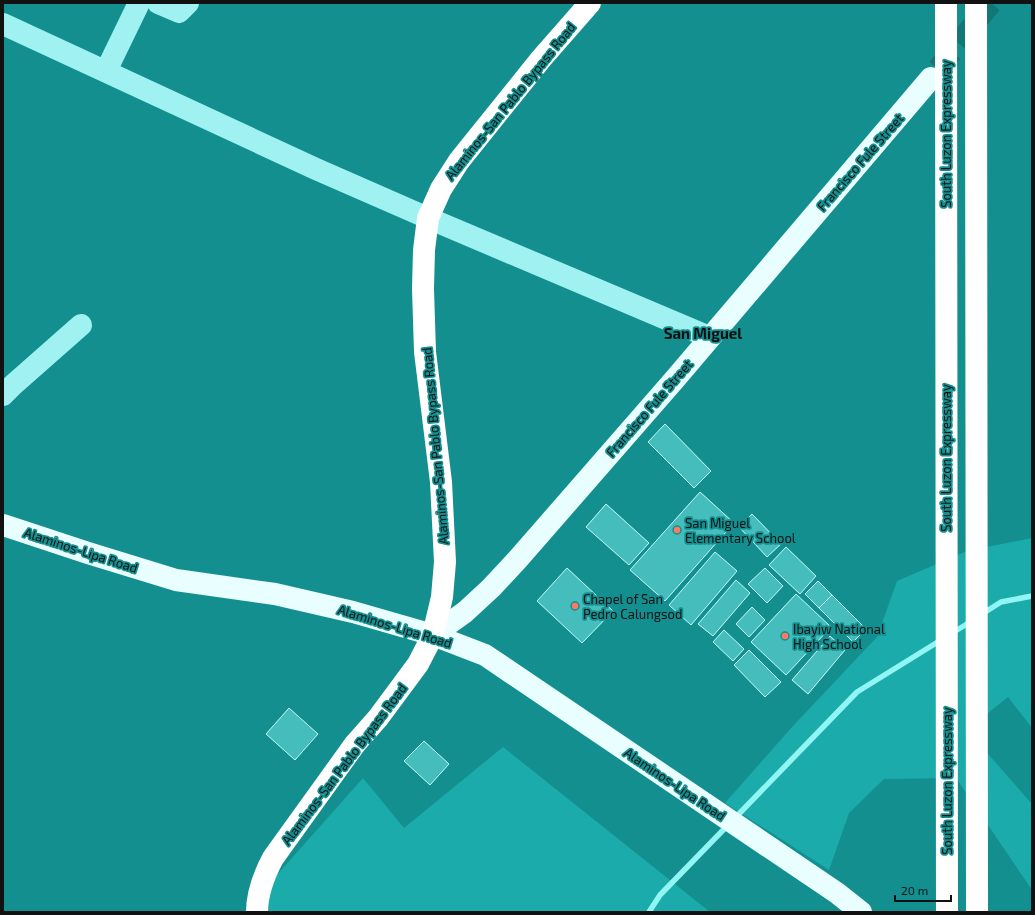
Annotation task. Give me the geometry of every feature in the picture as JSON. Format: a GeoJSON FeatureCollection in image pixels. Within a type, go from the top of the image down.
{"type":"FeatureCollection","features":[{"type":"Feature","properties":{"kind":"highway","name":"Alaminos-San Pablo Bypass Road"},"geometry":{"type":"LineString","coordinates":[[253,909],[264,877],[273,858],[355,744],[378,718],[406,681],[418,664],[433,635],[442,597],[445,562],[441,482],[425,352],[423,289],[424,250],[428,218],[441,189],[459,161],[541,59],[590,3]]}},
{"type":"Feature","properties":{"kind":"highway","name":"South Luzon Expressway"},"geometry":{"type":"LineString","coordinates":[[946,3],[947,912]]}},
{"type":"Feature","properties":{"kind":"highway"},"geometry":{"type":"LineString","coordinates":[[976,3],[977,912]]}},
{"type":"Feature","properties":{"kind":"main road","name":"Francisco Fule Street"},"geometry":{"type":"LineString","coordinates":[[433,635],[465,612],[491,588],[518,559],[675,379],[931,78]]}},
{"type":"Feature","properties":{"kind":"main road","name":"Alaminos-Lipa Road"},"geometry":{"type":"LineString","coordinates":[[3,525],[176,580],[275,594],[353,612],[433,635],[485,655],[836,893],[861,912]]}},
{"type":"Feature","properties":{"kind":"street"},"geometry":{"type":"LineString","coordinates":[[106,71],[139,3]]}},
{"type":"Feature","properties":{"kind":"street"},"geometry":{"type":"LineString","coordinates":[[158,3],[179,12],[188,3]]}},
{"type":"Feature","properties":{"kind":"street"},"geometry":{"type":"LineString","coordinates":[[3,24],[316,169],[709,338]]}},
{"type":"Feature","properties":{"kind":"street"},"geometry":{"type":"LineString","coordinates":[[3,395],[81,325]]}},
{"type":"Feature","properties":{"kind":"green space"},"geometry":{"type":"Polygon","coordinates":[[[1032,538],[1032,728],[1008,697],[967,730],[1032,804],[1032,890],[956,778],[884,779],[849,813],[829,870],[725,803],[792,727],[877,637],[897,581],[967,551],[1032,538]]]}},
{"type":"Feature","properties":{"kind":"green space"},"geometry":{"type":"Polygon","coordinates":[[[503,747],[710,912],[244,912],[363,778],[404,828],[503,747]]]}},
{"type":"Feature","properties":{"kind":"building"},"geometry":{"type":"Polygon","coordinates":[[[665,424],[711,471],[694,488],[648,442],[665,424]]]}},
{"type":"Feature","properties":{"kind":"building"},"geometry":{"type":"Polygon","coordinates":[[[700,492],[734,523],[665,601],[630,570],[700,492]]]}},
{"type":"Feature","properties":{"kind":"building"},"geometry":{"type":"Polygon","coordinates":[[[606,504],[649,543],[629,565],[586,527],[606,504]]]}},
{"type":"Feature","properties":{"kind":"building"},"geometry":{"type":"Polygon","coordinates":[[[752,514],[781,544],[767,557],[739,527],[752,514]]]}},
{"type":"Feature","properties":{"kind":"building"},"geometry":{"type":"Polygon","coordinates":[[[786,547],[816,576],[800,594],[769,565],[786,547]]]}},
{"type":"Feature","properties":{"kind":"building"},"geometry":{"type":"Polygon","coordinates":[[[715,552],[737,571],[691,625],[669,605],[715,552]]]}},
{"type":"Feature","properties":{"kind":"building","name":"Chapel of San Pedro Calungsod"},"geometry":{"type":"Polygon","coordinates":[[[567,568],[613,611],[582,643],[537,601],[567,568]]]}},
{"type":"Feature","properties":{"kind":"building"},"geometry":{"type":"Polygon","coordinates":[[[765,568],[783,586],[767,603],[748,584],[765,568]]]}},
{"type":"Feature","properties":{"kind":"building"},"geometry":{"type":"Polygon","coordinates":[[[736,580],[750,593],[713,636],[698,624],[736,580]]]}},
{"type":"Feature","properties":{"kind":"building"},"geometry":{"type":"Polygon","coordinates":[[[818,581],[832,595],[819,608],[805,594],[818,581]]]}},
{"type":"Feature","properties":{"kind":"building"},"geometry":{"type":"Polygon","coordinates":[[[796,594],[831,627],[786,675],[751,642],[796,594]]]}},
{"type":"Feature","properties":{"kind":"building"},"geometry":{"type":"Polygon","coordinates":[[[832,595],[866,629],[853,642],[819,608],[832,595]]]}},
{"type":"Feature","properties":{"kind":"building"},"geometry":{"type":"Polygon","coordinates":[[[752,607],[765,620],[749,637],[736,624],[752,607]]]}},
{"type":"Feature","properties":{"kind":"building"},"geometry":{"type":"Polygon","coordinates":[[[724,630],[744,649],[733,661],[713,642],[724,630]]]}},
{"type":"Feature","properties":{"kind":"building"},"geometry":{"type":"Polygon","coordinates":[[[830,636],[845,650],[808,694],[792,680],[830,636]]]}},
{"type":"Feature","properties":{"kind":"building"},"geometry":{"type":"Polygon","coordinates":[[[749,650],[781,682],[765,697],[734,665],[749,650]]]}},
{"type":"Feature","properties":{"kind":"building"},"geometry":{"type":"Polygon","coordinates":[[[289,708],[318,734],[295,760],[266,734],[289,708]]]}},
{"type":"Feature","properties":{"kind":"building"},"geometry":{"type":"Polygon","coordinates":[[[424,741],[449,764],[430,785],[404,761],[424,741]]]}},
{"type":"Feature","properties":{"kind":"waterway"},"geometry":{"type":"LineString","coordinates":[[982,614],[1001,602],[1032,596]]}},
{"type":"Feature","properties":{"kind":"waterway"},"geometry":{"type":"LineString","coordinates":[[952,633],[972,621]]}},
{"type":"Feature","properties":{"kind":"waterway"},"geometry":{"type":"LineString","coordinates":[[734,819],[857,692],[941,640]]}},
{"type":"Feature","properties":{"kind":"waterway"},"geometry":{"type":"LineString","coordinates":[[649,912],[660,895],[728,825]]}},
{"type":"Feature","properties":{"kind":"tunnel"},"geometry":{"type":"LineString","coordinates":[[938,69],[991,3]]}},
{"type":"Feature","properties":{"kind":"place","name":"San Miguel Elementary School"},"geometry":{"type":"Point","coordinates":[677,530]}},
{"type":"Feature","properties":{"kind":"place","name":"Chapel of San Pedro Calungsod"},"geometry":{"type":"Point","coordinates":[575,606]}},
{"type":"Feature","properties":{"kind":"place","name":"Ibayiw National High School"},"geometry":{"type":"Point","coordinates":[785,636]}},
{"type":"Feature","properties":{"kind":"district","name":"San Miguel"},"geometry":{"type":"Point","coordinates":[703,333]}}]}
